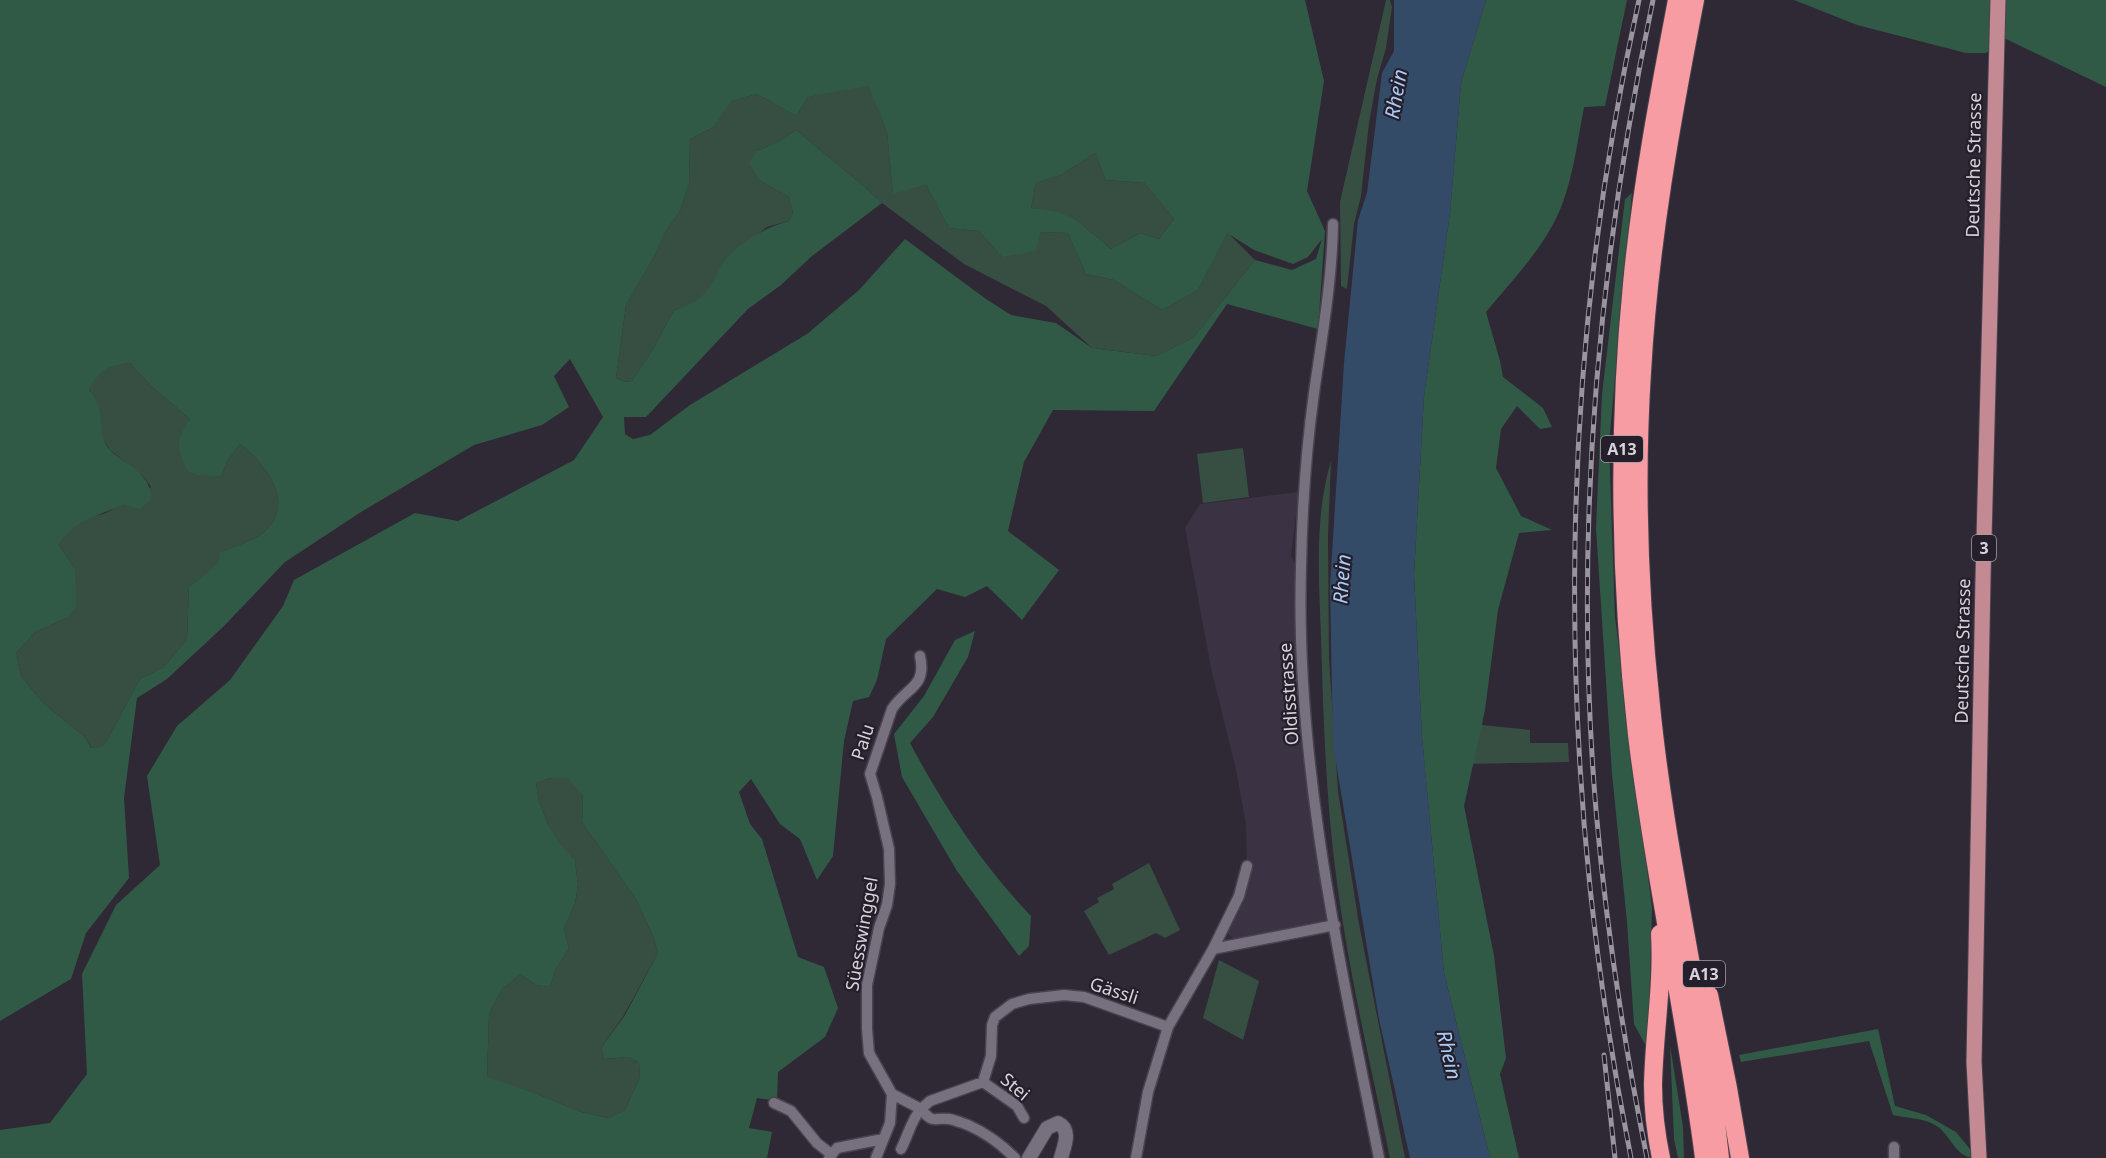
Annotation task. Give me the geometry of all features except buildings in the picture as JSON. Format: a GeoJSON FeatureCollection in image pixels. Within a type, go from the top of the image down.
{"type":"FeatureCollection","features":[{"type":"Feature","properties":{"kind":"highway","name":"A13"},"geometry":{"type":"LineString","coordinates":[[1677,0],[1648,164],[1632,282],[1622,461],[1625,590],[1637,736],[1685,1023],[1704,1158]]}},
{"type":"Feature","properties":{"kind":"highway","name":"A13"},"geometry":{"type":"LineString","coordinates":[[1695,0],[1664,167],[1642,373],[1639,467],[1643,595],[1651,705],[1662,792],[1704,1036],[1720,1158]]}},
{"type":"Feature","properties":{"kind":"highway","name":"A13"},"geometry":{"type":"LineString","coordinates":[[1662,792],[1681,862],[1728,1088],[1740,1158]]}},
{"type":"Feature","properties":{"kind":"highway","name":"A13"},"geometry":{"type":"LineString","coordinates":[[1650,822],[1651,875],[1660,936],[1660,991],[1653,1086],[1655,1124],[1661,1158]]}},
{"type":"Feature","properties":{"kind":"main road","name":"Deutsche Strasse"},"geometry":{"type":"LineString","coordinates":[[1978,1158],[1974,1062],[1998,0]]}},
{"type":"Feature","properties":{"kind":"street","name":"Oldisstrasse"},"geometry":{"type":"LineString","coordinates":[[1333,224],[1333,260],[1305,478],[1300,570],[1303,667],[1310,760],[1320,845],[1379,1158]]}},
{"type":"Feature","properties":{"kind":"street","name":"Palu"},"geometry":{"type":"LineString","coordinates":[[889,849],[870,774],[892,709],[913,689],[920,678],[922,664],[920,656]]}},
{"type":"Feature","properties":{"kind":"street","name":"Süesswinggel"},"geometry":{"type":"LineString","coordinates":[[889,849],[890,884],[887,906],[879,928],[867,985],[867,1029],[869,1053],[892,1094]]}},
{"type":"Feature","properties":{"kind":"street"},"geometry":{"type":"LineString","coordinates":[[1136,1158],[1148,1092],[1168,1027],[1213,949],[1239,896],[1247,866]]}},
{"type":"Feature","properties":{"kind":"street"},"geometry":{"type":"LineString","coordinates":[[1213,949],[1335,926]]}},
{"type":"Feature","properties":{"kind":"street","name":"Gässli"},"geometry":{"type":"LineString","coordinates":[[983,1082],[991,1056],[993,1020],[1012,1004],[1064,995],[1083,997],[1168,1027]]}},
{"type":"Feature","properties":{"kind":"street"},"geometry":{"type":"LineString","coordinates":[[901,1149],[908,1137],[914,1116],[921,1108],[930,1101],[983,1082]]}},
{"type":"Feature","properties":{"kind":"street","name":"Stei"},"geometry":{"type":"LineString","coordinates":[[983,1082],[1017,1106],[1024,1118]]}},
{"type":"Feature","properties":{"kind":"street"},"geometry":{"type":"LineString","coordinates":[[876,1158],[890,1124],[892,1094],[921,1108],[929,1119],[937,1121],[948,1119],[966,1124],[993,1139],[1015,1158]]}},
{"type":"Feature","properties":{"kind":"street"},"geometry":{"type":"LineString","coordinates":[[774,1103],[791,1112],[830,1156],[837,1148],[883,1139]]}},
{"type":"Feature","properties":{"kind":"street"},"geometry":{"type":"LineString","coordinates":[[1029,1158],[1047,1128],[1058,1124],[1064,1127],[1067,1133],[1061,1158]]}},
{"type":"Feature","properties":{"kind":"shaded area"},"geometry":{"type":"Polygon","coordinates":[[[1299,492],[1291,556],[1298,569],[1304,667],[1329,922],[1237,943],[1225,930],[1247,866],[1246,824],[1236,770],[1211,668],[1185,528],[1200,504],[1299,492]]]}},
{"type":"Feature","properties":{"kind":"green space"},"geometry":{"type":"Polygon","coordinates":[[[0,0],[1305,0],[1324,81],[1307,191],[1325,231],[1318,329],[1227,304],[1154,411],[1053,410],[1024,462],[1008,531],[1059,570],[1022,620],[987,586],[965,597],[937,589],[886,639],[877,680],[869,697],[853,701],[844,741],[833,856],[817,880],[800,839],[780,824],[751,779],[739,792],[750,824],[762,839],[798,957],[824,967],[838,1008],[825,1037],[778,1072],[777,1101],[757,1098],[749,1128],[772,1132],[767,1158],[0,1158],[0,1130],[50,1123],[87,1074],[82,974],[116,905],[160,865],[147,776],[177,726],[230,680],[283,606],[294,580],[415,513],[458,521],[574,460],[603,417],[570,359],[554,376],[569,407],[542,425],[474,445],[361,512],[285,562],[223,627],[167,679],[137,698],[124,798],[129,878],[86,933],[71,979],[0,1021],[0,0]],[[868,86],[808,97],[796,116],[757,94],[731,101],[714,127],[690,139],[689,184],[680,211],[666,231],[654,257],[626,305],[616,378],[625,382],[632,381],[652,351],[674,310],[689,305],[704,294],[722,263],[739,246],[771,227],[789,221],[793,213],[789,197],[761,181],[749,163],[757,151],[782,140],[796,130],[882,203],[812,256],[781,285],[748,309],[646,417],[624,417],[625,434],[633,439],[650,435],[690,405],[807,334],[859,290],[905,239],[1011,315],[1056,323],[1092,348],[1156,356],[1193,338],[1255,260],[1292,270],[1316,259],[1322,239],[1308,257],[1293,264],[1254,250],[1227,233],[1198,290],[1162,310],[1114,280],[1086,274],[1068,233],[1040,232],[1036,251],[1002,257],[979,231],[949,228],[926,185],[893,194],[887,132],[868,86]],[[1095,153],[1061,175],[1036,183],[1031,208],[1053,211],[1074,218],[1111,249],[1140,233],[1159,239],[1174,219],[1144,183],[1106,180],[1095,153]],[[130,363],[110,368],[97,377],[89,390],[99,408],[102,433],[111,451],[143,476],[150,490],[151,499],[140,509],[123,504],[88,519],[66,536],[59,545],[75,569],[76,606],[67,618],[35,632],[16,653],[21,676],[43,703],[85,737],[91,748],[101,747],[108,739],[140,679],[164,667],[187,639],[189,587],[219,563],[220,552],[263,533],[273,522],[278,510],[278,498],[268,474],[240,444],[228,460],[221,476],[197,475],[188,471],[179,450],[179,444],[190,419],[151,386],[130,363]],[[550,778],[536,783],[539,802],[548,824],[560,844],[575,860],[578,885],[575,904],[564,928],[569,949],[556,969],[550,987],[536,985],[521,974],[502,989],[489,1014],[487,1077],[581,1112],[609,1118],[625,1110],[640,1077],[639,1063],[629,1057],[604,1059],[601,1048],[625,1015],[658,953],[636,899],[582,822],[583,796],[568,778],[550,778]]]}},
{"type":"Feature","properties":{"kind":"green space"},"geometry":{"type":"Polygon","coordinates":[[[1386,0],[1390,0],[1392,7],[1386,48],[1377,79],[1369,123],[1347,289],[1341,286],[1340,202],[1386,0]]]}},
{"type":"Feature","properties":{"kind":"green space"},"geometry":{"type":"Polygon","coordinates":[[[1486,0],[1627,0],[1605,106],[1584,107],[1570,179],[1557,217],[1529,260],[1486,312],[1503,377],[1543,408],[1552,427],[1540,429],[1517,406],[1501,429],[1496,468],[1521,516],[1552,530],[1519,533],[1498,610],[1485,710],[1464,806],[1494,956],[1506,1058],[1500,1074],[1519,1158],[1490,1158],[1444,973],[1422,737],[1414,575],[1424,396],[1450,213],[1461,83],[1486,0]]]}},
{"type":"Feature","properties":{"kind":"green space"},"geometry":{"type":"Polygon","coordinates":[[[1794,0],[2106,0],[2106,87],[2004,38],[1986,53],[1966,53],[1857,25],[1794,0]]]}},
{"type":"Feature","properties":{"kind":"green space"},"geometry":{"type":"Polygon","coordinates":[[[868,85],[887,132],[893,193],[926,185],[949,228],[979,231],[1002,257],[1040,232],[1068,233],[1086,274],[1114,280],[1162,310],[1198,290],[1227,232],[1255,260],[1193,338],[1156,356],[1092,348],[1046,306],[964,264],[882,203],[796,130],[782,140],[757,151],[761,181],[789,197],[793,213],[789,221],[767,227],[724,261],[709,291],[693,305],[674,310],[652,351],[632,381],[625,382],[616,378],[626,305],[654,257],[666,231],[680,211],[689,184],[690,139],[714,127],[730,101],[757,94],[796,116],[808,97],[868,85]]]}},
{"type":"Feature","properties":{"kind":"green space"},"geometry":{"type":"Polygon","coordinates":[[[1095,153],[1106,180],[1144,183],[1174,219],[1159,239],[1140,233],[1111,249],[1074,218],[1031,208],[1036,183],[1061,175],[1095,153]]]}},
{"type":"Feature","properties":{"kind":"green space"},"geometry":{"type":"Polygon","coordinates":[[[1632,193],[1609,444],[1615,617],[1652,908],[1648,1050],[1634,1024],[1627,922],[1612,774],[1596,528],[1602,394],[1625,199],[1632,193]]]}},
{"type":"Feature","properties":{"kind":"green space"},"geometry":{"type":"Polygon","coordinates":[[[130,363],[151,386],[190,419],[221,476],[228,460],[240,444],[250,453],[268,474],[274,486],[278,498],[278,510],[273,522],[263,533],[220,552],[220,563],[189,587],[187,639],[164,667],[140,679],[108,739],[101,747],[92,749],[85,737],[43,703],[21,676],[16,653],[35,632],[67,618],[75,569],[59,545],[66,534],[83,519],[106,513],[151,487],[144,477],[110,450],[101,435],[97,402],[89,389],[105,370],[130,363]]]}},
{"type":"Feature","properties":{"kind":"green space"},"geometry":{"type":"Polygon","coordinates":[[[1243,448],[1249,497],[1203,503],[1197,454],[1243,448]]]}},
{"type":"Feature","properties":{"kind":"green space"},"geometry":{"type":"Polygon","coordinates":[[[1331,461],[1328,536],[1329,659],[1338,791],[1359,924],[1405,1158],[1390,1158],[1349,961],[1332,841],[1325,739],[1319,571],[1322,504],[1331,461]]]}},
{"type":"Feature","properties":{"kind":"green space"},"geometry":{"type":"Polygon","coordinates":[[[975,631],[968,657],[933,717],[910,743],[964,834],[1031,916],[1029,946],[1019,956],[957,871],[902,777],[894,734],[924,696],[955,640],[975,631]]]}},
{"type":"Feature","properties":{"kind":"green space"},"geometry":{"type":"Polygon","coordinates":[[[1472,724],[1530,730],[1530,743],[1568,743],[1569,762],[1469,764],[1472,724]]]}},
{"type":"Feature","properties":{"kind":"green space"},"geometry":{"type":"Polygon","coordinates":[[[550,778],[569,778],[583,796],[582,822],[636,899],[658,953],[624,1015],[601,1048],[604,1059],[629,1057],[639,1063],[640,1077],[625,1110],[609,1118],[581,1112],[532,1092],[487,1078],[489,1014],[502,989],[521,974],[536,985],[550,987],[556,969],[569,949],[564,928],[575,904],[578,886],[575,860],[560,845],[539,802],[536,783],[550,778]]]}},
{"type":"Feature","properties":{"kind":"green space"},"geometry":{"type":"Polygon","coordinates":[[[1149,863],[1180,930],[1165,938],[1156,933],[1109,955],[1084,911],[1099,902],[1097,898],[1114,889],[1112,884],[1149,863]]]}},
{"type":"Feature","properties":{"kind":"green space"},"geometry":{"type":"Polygon","coordinates":[[[1219,960],[1259,981],[1243,1040],[1203,1018],[1219,960]]]}},
{"type":"Feature","properties":{"kind":"green space"},"geometry":{"type":"Polygon","coordinates":[[[1878,1029],[1895,1106],[1926,1115],[1956,1132],[1974,1154],[1974,1158],[1967,1157],[1956,1149],[1943,1132],[1931,1123],[1893,1115],[1869,1041],[1741,1062],[1739,1055],[1878,1029]]]}},
{"type":"Feature","properties":{"kind":"green space"},"geometry":{"type":"Polygon","coordinates":[[[1670,1045],[1683,1127],[1684,1158],[1678,1158],[1674,1139],[1670,1045]]]}},
{"type":"Feature","properties":{"kind":"water","name":"Rhein"},"geometry":{"type":"Polygon","coordinates":[[[1394,0],[1486,0],[1461,83],[1450,213],[1424,396],[1414,575],[1422,737],[1444,973],[1490,1158],[1410,1158],[1379,1019],[1333,745],[1330,586],[1344,363],[1358,220],[1367,193],[1382,73],[1394,51],[1394,0]]]}},
{"type":"Feature","properties":{"kind":"railway"},"geometry":{"type":"LineString","coordinates":[[1631,1158],[1606,1014],[1588,869],[1578,724],[1575,579],[1579,433],[1591,288],[1611,143],[1639,0]]}},
{"type":"Feature","properties":{"kind":"railway"},"geometry":{"type":"LineString","coordinates":[[1647,1158],[1617,985],[1600,854],[1590,708],[1587,606],[1589,505],[1604,302],[1617,201],[1653,0]]}},
{"type":"Feature","properties":{"kind":"railway"},"geometry":{"type":"LineString","coordinates":[[1604,1055],[1615,1158]]}}]}
